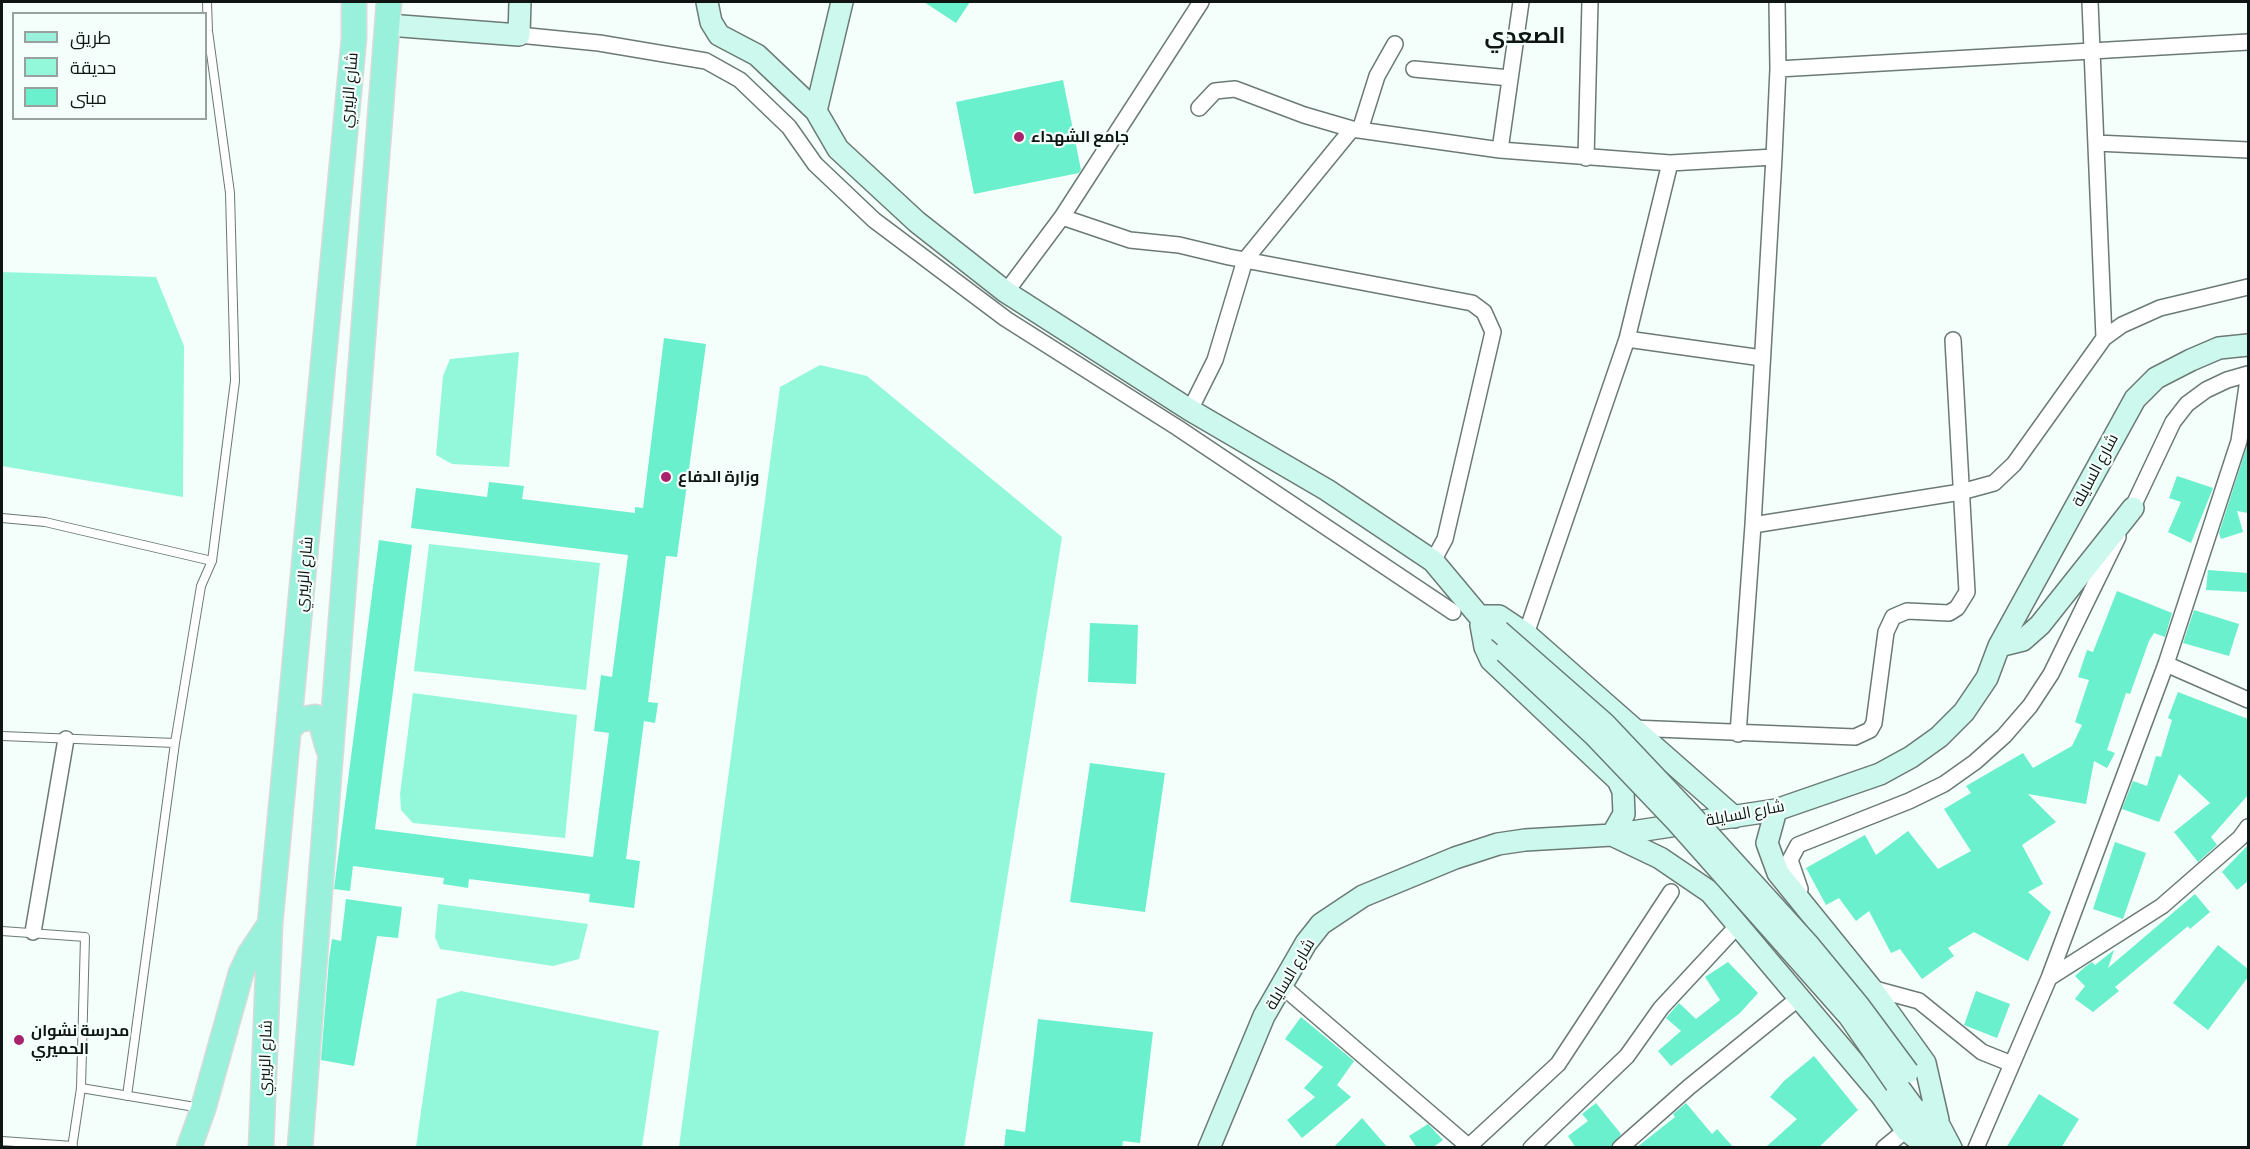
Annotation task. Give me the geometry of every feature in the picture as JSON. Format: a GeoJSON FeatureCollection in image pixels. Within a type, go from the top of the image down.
{"type":"FeatureCollection","features":[{"type":"Feature","properties":{"kind":"main road","name":"شارع الزبيري"},"geometry":{"type":"LineString","coordinates":[[261,1148],[270,924],[354,38],[354,2]]}},
{"type":"Feature","properties":{"kind":"main road"},"geometry":{"type":"LineString","coordinates":[[389,13],[519,35],[520,2]]}},
{"type":"Feature","properties":{"kind":"main road"},"geometry":{"type":"LineString","coordinates":[[707,2],[711,22],[719,35],[757,55],[816,111],[838,149],[917,222],[1006,292],[1190,410],[1327,490],[1433,561],[1496,634],[1605,724],[1807,943],[1859,1006],[1943,1148]]}},
{"type":"Feature","properties":{"kind":"main road"},"geometry":{"type":"LineString","coordinates":[[816,111],[842,2]]}},
{"type":"Feature","properties":{"kind":"main road","name":"شارع الزبيري"},"geometry":{"type":"LineString","coordinates":[[300,1148],[329,753],[343,622],[389,13]]}},
{"type":"Feature","properties":{"kind":"main road","name":"شارع السايلة"},"geometry":{"type":"LineString","coordinates":[[1209,1148],[1264,1016],[1306,943],[1321,924],[1363,896],[1455,858],[1498,844],[1525,840],[1612,835],[1776,810],[1880,774],[1911,757],[1939,737],[1964,712],[1987,678],[2000,646],[2135,399],[2156,378],[2191,360],[2218,348],[2248,345]]}},
{"type":"Feature","properties":{"kind":"main road"},"geometry":{"type":"LineString","coordinates":[[2000,646],[2023,640],[2040,625],[2133,508]]}},
{"type":"Feature","properties":{"kind":"main road"},"geometry":{"type":"LineString","coordinates":[[1479,616],[1499,616],[1526,634],[1734,817]]}},
{"type":"Feature","properties":{"kind":"main road"},"geometry":{"type":"LineString","coordinates":[[1479,616],[1485,647],[1491,660],[1618,780],[1623,791],[1624,814],[1612,835],[1660,858],[1710,892],[1800,997],[1906,1130],[1929,1148]]}},
{"type":"Feature","properties":{"kind":"main road"},"geometry":{"type":"LineString","coordinates":[[290,728],[298,720],[315,717],[321,723],[329,753]]}},
{"type":"Feature","properties":{"kind":"main road"},"geometry":{"type":"LineString","coordinates":[[1776,810],[1767,843],[1778,873],[1871,988],[1925,1063],[1938,1120],[1951,1148]]}},
{"type":"Feature","properties":{"kind":"main road"},"geometry":{"type":"LineString","coordinates":[[189,1148],[203,1109],[241,973],[250,954],[270,924]]}},
{"type":"Feature","properties":{"kind":"main road"},"geometry":{"type":"LineString","coordinates":[[1902,1078],[1938,1120]]}},
{"type":"Feature","properties":{"kind":"street"},"geometry":{"type":"LineString","coordinates":[[1006,292],[1062,217],[1202,2]]}},
{"type":"Feature","properties":{"kind":"street"},"geometry":{"type":"LineString","coordinates":[[1500,150],[1521,2]]}},
{"type":"Feature","properties":{"kind":"street"},"geometry":{"type":"LineString","coordinates":[[1586,158],[1590,2]]}},
{"type":"Feature","properties":{"kind":"street"},"geometry":{"type":"LineString","coordinates":[[1738,734],[1753,525],[1774,157],[1778,69],[1777,2]]}},
{"type":"Feature","properties":{"kind":"street"},"geometry":{"type":"LineString","coordinates":[[2091,2],[2104,338]]}},
{"type":"Feature","properties":{"kind":"street"},"geometry":{"type":"LineString","coordinates":[[519,35],[599,43],[706,62],[741,80],[789,127],[814,164],[874,220],[987,305],[1178,428],[1453,612]]}},
{"type":"Feature","properties":{"kind":"street"},"geometry":{"type":"LineString","coordinates":[[1778,69],[2092,49],[2248,42]]}},
{"type":"Feature","properties":{"kind":"street"},"geometry":{"type":"LineString","coordinates":[[1190,410],[1215,360],[1245,260],[1356,130],[1377,76],[1395,44]]}},
{"type":"Feature","properties":{"kind":"street"},"geometry":{"type":"LineString","coordinates":[[1414,69],[1510,78]]}},
{"type":"Feature","properties":{"kind":"street"},"geometry":{"type":"LineString","coordinates":[[1200,108],[1215,91],[1235,89],[1304,116],[1356,130],[1500,150],[1670,163],[1774,157]]}},
{"type":"Feature","properties":{"kind":"street"},"geometry":{"type":"LineString","coordinates":[[2096,143],[2248,150]]}},
{"type":"Feature","properties":{"kind":"street"},"geometry":{"type":"LineString","coordinates":[[1526,634],[1627,339],[1670,163]]}},
{"type":"Feature","properties":{"kind":"street"},"geometry":{"type":"LineString","coordinates":[[1062,217],[1130,240],[1179,245],[1245,260],[1472,303],[1484,312],[1493,332],[1445,538],[1433,561]]}},
{"type":"Feature","properties":{"kind":"street"},"geometry":{"type":"LineString","coordinates":[[1753,525],[1981,488],[2005,474],[2104,338],[2122,325],[2160,308],[2248,287]]}},
{"type":"Feature","properties":{"kind":"street"},"geometry":{"type":"LineString","coordinates":[[1627,339],[1762,358]]}},
{"type":"Feature","properties":{"kind":"street"},"geometry":{"type":"LineString","coordinates":[[1632,728],[1855,737],[1870,730],[1874,723],[1886,632],[1893,617],[1907,611],[1949,613],[1957,608],[1967,592],[1953,340]]}},
{"type":"Feature","properties":{"kind":"street"},"geometry":{"type":"LineString","coordinates":[[1797,897],[1800,889],[1790,860],[1798,845],[1909,801],[1944,783],[1975,762],[2004,736],[2030,706],[2051,674],[2173,422],[2187,404],[2216,385],[2248,377],[2244,442],[2166,664],[2049,978],[1976,1148]]}},
{"type":"Feature","properties":{"kind":"street"},"geometry":{"type":"LineString","coordinates":[[2166,664],[2248,700]]}},
{"type":"Feature","properties":{"kind":"street"},"geometry":{"type":"LineString","coordinates":[[33,932],[66,739]]}},
{"type":"Feature","properties":{"kind":"street"},"geometry":{"type":"LineString","coordinates":[[2049,978],[2162,906],[2240,838],[2248,827]]}},
{"type":"Feature","properties":{"kind":"street"},"geometry":{"type":"LineString","coordinates":[[1281,985],[1468,1147],[1558,1064],[1671,892]]}},
{"type":"Feature","properties":{"kind":"street"},"geometry":{"type":"LineString","coordinates":[[1531,1148],[1627,1056],[1660,1008],[1739,924]]}},
{"type":"Feature","properties":{"kind":"street"},"geometry":{"type":"LineString","coordinates":[[1871,988],[1919,1001],[1982,1052],[2012,1064]]}},
{"type":"Feature","properties":{"kind":"street"},"geometry":{"type":"LineString","coordinates":[[1620,1148],[1689,1087],[1800,997]]}},
{"type":"Feature","properties":{"kind":"street"},"geometry":{"type":"LineString","coordinates":[[1884,1148],[1906,1130]]}},
{"type":"Feature","properties":{"kind":"lane"},"geometry":{"type":"LineString","coordinates":[[127,1096],[175,743],[201,586],[212,561],[235,381],[230,193],[208,31],[207,2]]}},
{"type":"Feature","properties":{"kind":"lane"},"geometry":{"type":"LineString","coordinates":[[2,518],[45,522],[212,561]]}},
{"type":"Feature","properties":{"kind":"lane"},"geometry":{"type":"LineString","coordinates":[[2,736],[175,743]]}},
{"type":"Feature","properties":{"kind":"lane"},"geometry":{"type":"LineString","coordinates":[[2,931],[85,937],[81,1088],[72,1147],[2,1140]]}},
{"type":"Feature","properties":{"kind":"lane"},"geometry":{"type":"LineString","coordinates":[[81,1088],[203,1109]]}},
{"type":"Feature","properties":{"kind":"green space"},"geometry":{"type":"Polygon","coordinates":[[[2,272],[156,277],[184,346],[183,497],[2,466],[2,272]]]}},
{"type":"Feature","properties":{"kind":"green space"},"geometry":{"type":"Polygon","coordinates":[[[519,352],[509,467],[452,464],[436,455],[443,376],[450,359],[519,352]]]}},
{"type":"Feature","properties":{"kind":"green space"},"geometry":{"type":"Polygon","coordinates":[[[820,365],[867,376],[1062,537],[964,1147],[679,1147],[780,387],[820,365]]]}},
{"type":"Feature","properties":{"kind":"green space"},"geometry":{"type":"Polygon","coordinates":[[[429,544],[600,563],[586,690],[414,671],[429,544]]]}},
{"type":"Feature","properties":{"kind":"green space"},"geometry":{"type":"Polygon","coordinates":[[[413,693],[577,715],[565,838],[413,823],[401,810],[400,794],[413,693]]]}},
{"type":"Feature","properties":{"kind":"green space"},"geometry":{"type":"Polygon","coordinates":[[[438,904],[588,924],[579,959],[553,966],[440,949],[435,937],[438,904]]]}},
{"type":"Feature","properties":{"kind":"green space"},"geometry":{"type":"Polygon","coordinates":[[[461,991],[659,1031],[642,1147],[416,1147],[437,999],[461,991]]]}},
{"type":"Feature","properties":{"kind":"building"},"geometry":{"type":"Polygon","coordinates":[[[924,2],[970,2],[956,23],[924,2]]]}},
{"type":"Feature","properties":{"kind":"building","name":"جامع الشهداء"},"geometry":{"type":"Polygon","coordinates":[[[1063,80],[1081,170],[1079,173],[974,194],[956,102],[1063,80]]]}},
{"type":"Feature","properties":{"kind":"building"},"geometry":{"type":"Polygon","coordinates":[[[664,338],[706,344],[677,557],[666,556],[648,702],[658,703],[655,723],[644,721],[626,859],[640,861],[634,908],[589,902],[590,894],[469,879],[468,888],[443,884],[444,878],[353,866],[350,891],[334,889],[379,540],[412,545],[375,829],[593,857],[609,733],[594,731],[601,675],[612,677],[628,555],[411,528],[416,488],[487,497],[489,482],[524,486],[522,499],[635,513],[635,507],[643,508],[664,338]]]}},
{"type":"Feature","properties":{"kind":"building"},"geometry":{"type":"Polygon","coordinates":[[[2248,443],[2248,513],[2237,511],[2243,532],[2221,539],[2219,533],[2248,443]]]}},
{"type":"Feature","properties":{"kind":"building"},"geometry":{"type":"Polygon","coordinates":[[[2177,476],[2213,488],[2191,543],[2168,532],[2181,502],[2169,498],[2177,476]]]}},
{"type":"Feature","properties":{"kind":"building"},"geometry":{"type":"Polygon","coordinates":[[[2208,570],[2248,573],[2248,592],[2206,590],[2208,570]]]}},
{"type":"Feature","properties":{"kind":"building"},"geometry":{"type":"Polygon","coordinates":[[[2117,591],[2172,613],[2165,637],[2154,633],[2149,641],[2130,694],[2126,693],[2107,750],[2115,753],[2107,768],[2094,761],[2086,804],[2028,794],[2056,822],[2022,845],[2043,884],[2028,892],[2051,912],[2028,961],[1974,932],[1948,948],[1954,956],[1922,979],[1900,949],[1891,953],[1869,911],[1856,921],[1839,898],[1826,905],[1806,868],[1865,835],[1876,855],[1908,831],[1938,869],[1971,851],[1944,809],[1971,793],[1966,786],[2023,753],[2033,768],[2072,746],[2082,725],[2075,722],[2089,680],[2078,677],[2087,650],[2093,652],[2117,591]]]}},
{"type":"Feature","properties":{"kind":"building"},"geometry":{"type":"Polygon","coordinates":[[[2194,610],[2239,624],[2229,656],[2183,643],[2194,610]]]}},
{"type":"Feature","properties":{"kind":"building"},"geometry":{"type":"Polygon","coordinates":[[[1090,623],[1138,625],[1136,684],[1088,682],[1090,623]]]}},
{"type":"Feature","properties":{"kind":"building"},"geometry":{"type":"Polygon","coordinates":[[[2178,692],[2248,719],[2248,795],[2211,837],[2217,845],[2198,862],[2174,832],[2210,803],[2179,774],[2159,822],[2122,809],[2133,781],[2147,786],[2156,756],[2161,757],[2172,720],[2168,718],[2178,692]]]}},
{"type":"Feature","properties":{"kind":"building"},"geometry":{"type":"Polygon","coordinates":[[[1090,763],[1165,773],[1145,912],[1070,902],[1090,763]]]}},
{"type":"Feature","properties":{"kind":"building"},"geometry":{"type":"Polygon","coordinates":[[[2115,842],[2146,853],[2123,919],[2093,909],[2115,842]]]}},
{"type":"Feature","properties":{"kind":"building"},"geometry":{"type":"Polygon","coordinates":[[[2248,845],[2248,881],[2237,890],[2222,872],[2248,845]]]}},
{"type":"Feature","properties":{"kind":"building"},"geometry":{"type":"Polygon","coordinates":[[[2195,894],[2210,912],[2190,929],[2188,926],[2115,987],[2119,991],[2093,1012],[2075,999],[2085,986],[2075,976],[2085,967],[2092,962],[2095,965],[2114,950],[2108,968],[2195,894]]]}},
{"type":"Feature","properties":{"kind":"building"},"geometry":{"type":"Polygon","coordinates":[[[346,899],[402,907],[398,938],[377,936],[354,1066],[321,1060],[332,939],[341,941],[346,899]]]}},
{"type":"Feature","properties":{"kind":"building"},"geometry":{"type":"Polygon","coordinates":[[[2218,945],[2248,969],[2248,977],[2208,1030],[2173,1003],[2218,945]]]}},
{"type":"Feature","properties":{"kind":"building"},"geometry":{"type":"Polygon","coordinates":[[[1728,962],[1758,993],[1740,1013],[1671,1066],[1658,1051],[1681,1031],[1666,1018],[1679,1003],[1696,1019],[1720,1000],[1705,977],[1728,962]]]}},
{"type":"Feature","properties":{"kind":"building"},"geometry":{"type":"Polygon","coordinates":[[[1976,991],[2010,1004],[1997,1038],[1964,1025],[1976,991]]]}},
{"type":"Feature","properties":{"kind":"building"},"geometry":{"type":"Polygon","coordinates":[[[1301,1017],[1354,1061],[1337,1085],[1351,1097],[1302,1138],[1287,1120],[1315,1097],[1304,1088],[1323,1067],[1285,1039],[1301,1017]]]}},
{"type":"Feature","properties":{"kind":"building"},"geometry":{"type":"Polygon","coordinates":[[[1038,1019],[1153,1032],[1140,1143],[1123,1141],[1122,1148],[1004,1148],[1006,1129],[1025,1132],[1038,1019]]]}},
{"type":"Feature","properties":{"kind":"building"},"geometry":{"type":"Polygon","coordinates":[[[1814,1056],[1858,1110],[1818,1148],[1765,1148],[1797,1119],[1770,1097],[1784,1081],[1814,1056]]]}},
{"type":"Feature","properties":{"kind":"building"},"geometry":{"type":"Polygon","coordinates":[[[2039,1094],[2079,1119],[2061,1148],[2006,1148],[2039,1094]]]}},
{"type":"Feature","properties":{"kind":"building"},"geometry":{"type":"Polygon","coordinates":[[[1596,1103],[1621,1134],[1611,1148],[1576,1148],[1568,1136],[1588,1121],[1582,1114],[1596,1103]]]}},
{"type":"Feature","properties":{"kind":"building"},"geometry":{"type":"Polygon","coordinates":[[[1686,1103],[1712,1134],[1717,1129],[1734,1148],[1636,1148],[1675,1117],[1673,1114],[1686,1103]]]}},
{"type":"Feature","properties":{"kind":"building"},"geometry":{"type":"Polygon","coordinates":[[[1362,1118],[1388,1148],[1333,1148],[1362,1118]]]}},
{"type":"Feature","properties":{"kind":"building"},"geometry":{"type":"Polygon","coordinates":[[[1428,1124],[1443,1140],[1432,1148],[1417,1148],[1409,1136],[1428,1124]]]}},
{"type":"Feature","properties":{"kind":"place","name":"جامع الشهداء"},"geometry":{"type":"Point","coordinates":[1019,137]}},
{"type":"Feature","properties":{"kind":"place","name":"وزارة الدفاع"},"geometry":{"type":"Point","coordinates":[666,477]}},
{"type":"Feature","properties":{"kind":"place","name":"مدرسة نشوان الحميري"},"geometry":{"type":"Point","coordinates":[19,1040]}},
{"type":"Feature","properties":{"kind":"district","name":"الصعدي"},"geometry":{"type":"Point","coordinates":[1525,36]}}]}
